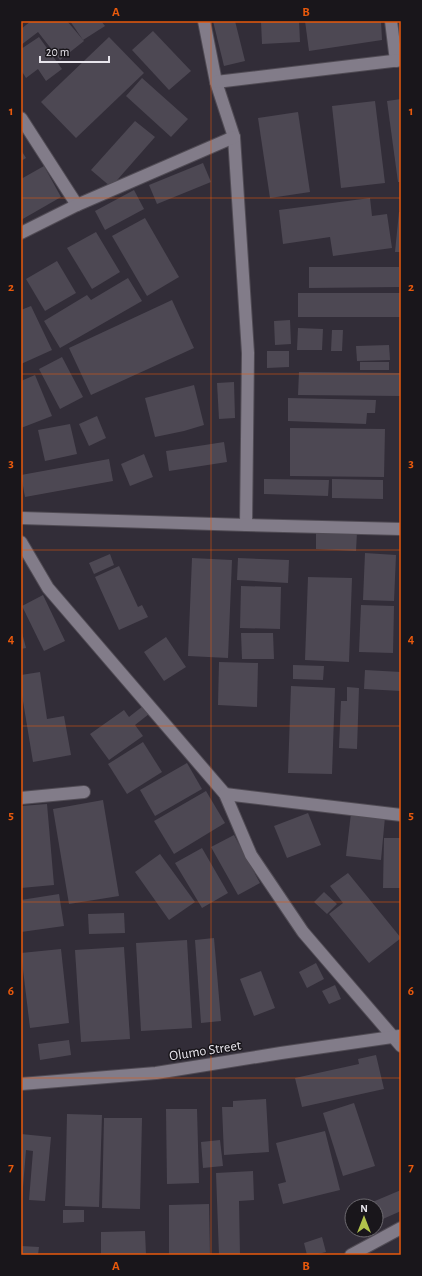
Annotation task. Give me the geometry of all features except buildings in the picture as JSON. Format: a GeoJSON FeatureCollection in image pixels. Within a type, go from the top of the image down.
{"type":"FeatureCollection","features":[{"type":"Feature","properties":{"kind":"street"},"geometry":{"type":"LineString","coordinates":[[204,21],[216,82],[234,137],[248,353],[246,525]]}},
{"type":"Feature","properties":{"kind":"street"},"geometry":{"type":"LineString","coordinates":[[216,82],[398,61],[391,21]]}},
{"type":"Feature","properties":{"kind":"street"},"geometry":{"type":"LineString","coordinates":[[21,118],[77,204]]}},
{"type":"Feature","properties":{"kind":"street"},"geometry":{"type":"LineString","coordinates":[[21,233],[77,204],[234,137]]}},
{"type":"Feature","properties":{"kind":"street"},"geometry":{"type":"LineString","coordinates":[[21,518],[401,529]]}},
{"type":"Feature","properties":{"kind":"street"},"geometry":{"type":"LineString","coordinates":[[21,542],[48,588],[225,794],[251,855],[303,932],[398,1040]]}},
{"type":"Feature","properties":{"kind":"street"},"geometry":{"type":"LineString","coordinates":[[21,798],[84,792]]}},
{"type":"Feature","properties":{"kind":"street"},"geometry":{"type":"LineString","coordinates":[[225,794],[401,815]]}},
{"type":"Feature","properties":{"kind":"street","name":"Olumo Street"},"geometry":{"type":"LineString","coordinates":[[21,1084],[156,1073],[398,1040]]}},
{"type":"Feature","properties":{"kind":"street"},"geometry":{"type":"LineString","coordinates":[[351,1255],[401,1228]]}}]}
